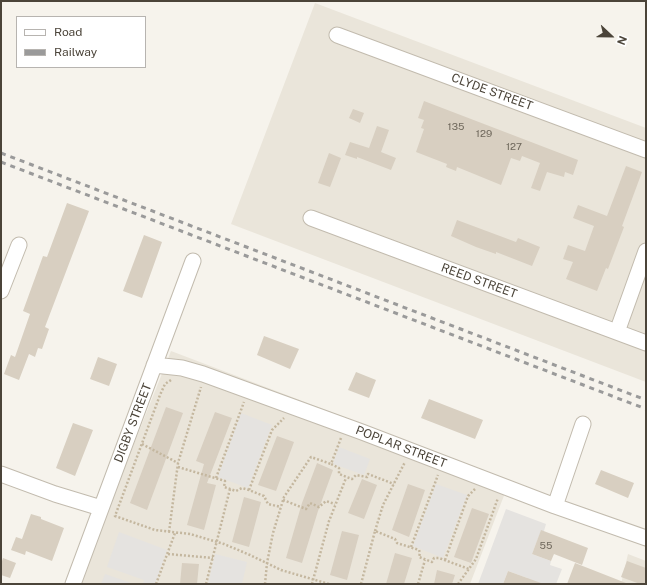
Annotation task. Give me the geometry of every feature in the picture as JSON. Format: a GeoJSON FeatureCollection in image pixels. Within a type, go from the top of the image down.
{"type":"FeatureCollection","features":[{"type":"Feature","properties":{"kind":"street","name":"CLYDE STREET"},"geometry":{"type":"LineString","coordinates":[[337,35],[646,150]]}},
{"type":"Feature","properties":{"kind":"street","name":"REED STREET"},"geometry":{"type":"LineString","coordinates":[[311,218],[646,343]]}},
{"type":"Feature","properties":{"kind":"street"},"geometry":{"type":"LineString","coordinates":[[1,291],[19,245]]}},
{"type":"Feature","properties":{"kind":"street"},"geometry":{"type":"LineString","coordinates":[[617,332],[646,251]]}},
{"type":"Feature","properties":{"kind":"street","name":"DIGBY STREET"},"geometry":{"type":"LineString","coordinates":[[73,584],[193,261]]}},
{"type":"Feature","properties":{"kind":"street","name":"POPLAR STREET"},"geometry":{"type":"LineString","coordinates":[[154,365],[182,368],[203,374],[362,432],[555,506],[646,538]]}},
{"type":"Feature","properties":{"kind":"street"},"geometry":{"type":"LineString","coordinates":[[555,506],[583,424]]}},
{"type":"Feature","properties":{"kind":"street"},"geometry":{"type":"LineString","coordinates":[[1,474],[55,494],[101,508]]}},
{"type":"Feature","properties":{"kind":"path"},"geometry":{"type":"LineString","coordinates":[[177,378],[172,379],[165,384],[115,516],[156,530],[190,534],[216,542],[237,549],[290,572],[329,584]]}},
{"type":"Feature","properties":{"kind":"path"},"geometry":{"type":"LineString","coordinates":[[169,532],[178,463],[202,385],[196,382]]}},
{"type":"Feature","properties":{"kind":"path"},"geometry":{"type":"LineString","coordinates":[[216,478],[244,401],[250,403]]}},
{"type":"Feature","properties":{"kind":"path"},"geometry":{"type":"LineString","coordinates":[[249,490],[272,430],[285,416],[279,414]]}},
{"type":"Feature","properties":{"kind":"path"},"geometry":{"type":"LineString","coordinates":[[331,464],[341,437],[347,439]]}},
{"type":"Feature","properties":{"kind":"path"},"geometry":{"type":"LineString","coordinates":[[142,444],[178,463]]}},
{"type":"Feature","properties":{"kind":"path"},"geometry":{"type":"LineString","coordinates":[[265,584],[267,563],[273,533],[283,500],[290,487],[311,457],[339,468],[339,474],[346,478],[352,479],[356,475],[367,477],[368,474],[394,484]]}},
{"type":"Feature","properties":{"kind":"path"},"geometry":{"type":"LineString","coordinates":[[398,459],[412,464]]}},
{"type":"Feature","properties":{"kind":"path"},"geometry":{"type":"LineString","coordinates":[[361,584],[383,505],[405,461]]}},
{"type":"Feature","properties":{"kind":"path"},"geometry":{"type":"LineString","coordinates":[[178,467],[225,481],[224,487],[236,491],[242,488],[249,490],[264,496],[268,504],[281,508]]}},
{"type":"Feature","properties":{"kind":"path"},"geometry":{"type":"LineString","coordinates":[[411,547],[438,473],[444,475]]}},
{"type":"Feature","properties":{"kind":"path"},"geometry":{"type":"LineString","coordinates":[[312,584],[335,504],[346,478]]}},
{"type":"Feature","properties":{"kind":"path"},"geometry":{"type":"LineString","coordinates":[[445,560],[468,496],[477,488],[472,486]]}},
{"type":"Feature","properties":{"kind":"path"},"geometry":{"type":"LineString","coordinates":[[206,584],[230,489]]}},
{"type":"Feature","properties":{"kind":"path"},"geometry":{"type":"LineString","coordinates":[[458,584],[478,556],[499,496]]}},
{"type":"Feature","properties":{"kind":"path"},"geometry":{"type":"LineString","coordinates":[[283,500],[306,509],[310,503],[319,507],[326,501],[335,504]]}},
{"type":"Feature","properties":{"kind":"path"},"geometry":{"type":"LineString","coordinates":[[375,531],[395,539],[397,542],[419,550],[419,557],[425,560],[432,562],[436,557],[469,569]]}},
{"type":"Feature","properties":{"kind":"path"},"geometry":{"type":"LineString","coordinates":[[156,584],[175,532]]}},
{"type":"Feature","properties":{"kind":"path"},"geometry":{"type":"LineString","coordinates":[[168,554],[213,558]]}},
{"type":"Feature","properties":{"kind":"path"},"geometry":{"type":"LineString","coordinates":[[418,584],[425,560]]}},
{"type":"Feature","properties":{"kind":"shaded area"},"geometry":{"type":"Polygon","coordinates":[[[315,3],[646,128],[646,382],[231,224],[315,3]]]}},
{"type":"Feature","properties":{"kind":"shaded area"},"geometry":{"type":"Polygon","coordinates":[[[171,351],[510,480],[470,584],[78,584],[171,351]]]}},
{"type":"Feature","properties":{"kind":"shaded area"},"geometry":{"type":"Polygon","coordinates":[[[241,413],[272,425],[248,488],[218,477],[241,413]]]}},
{"type":"Feature","properties":{"kind":"shaded area"},"geometry":{"type":"Polygon","coordinates":[[[339,447],[370,459],[364,475],[333,464],[339,447]]]}},
{"type":"Feature","properties":{"kind":"shaded area"},"geometry":{"type":"Polygon","coordinates":[[[436,484],[467,495],[443,558],[413,546],[436,484]]]}},
{"type":"Feature","properties":{"kind":"shaded area"},"geometry":{"type":"Polygon","coordinates":[[[506,509],[546,524],[544,531],[541,531],[532,554],[551,561],[550,565],[562,569],[556,584],[538,584],[508,571],[503,584],[478,584],[506,509]]]}},
{"type":"Feature","properties":{"kind":"shaded area"},"geometry":{"type":"Polygon","coordinates":[[[119,532],[167,550],[155,584],[143,584],[144,580],[107,567],[119,532]]]}},
{"type":"Feature","properties":{"kind":"shaded area"},"geometry":{"type":"Polygon","coordinates":[[[215,554],[247,562],[242,584],[208,584],[215,554]]]}},
{"type":"Feature","properties":{"kind":"shaded area"},"geometry":{"type":"Polygon","coordinates":[[[628,554],[646,561],[646,584],[621,584],[628,554]]]}},
{"type":"Feature","properties":{"kind":"shaded area"},"geometry":{"type":"Polygon","coordinates":[[[105,574],[134,584],[101,584],[105,574]]]}},
{"type":"Feature","properties":{"kind":"building"},"geometry":{"type":"Polygon","coordinates":[[[424,101],[578,160],[573,175],[565,172],[564,177],[547,172],[540,191],[531,188],[540,163],[522,156],[520,161],[511,158],[501,185],[457,167],[456,171],[446,167],[447,164],[416,152],[424,129],[421,128],[424,120],[418,118],[424,101]]]}},
{"type":"Feature","properties":{"kind":"building"},"geometry":{"type":"Polygon","coordinates":[[[353,109],[364,113],[360,123],[349,118],[353,109]]]}},
{"type":"Feature","properties":{"kind":"building"},"geometry":{"type":"Polygon","coordinates":[[[377,126],[389,130],[381,152],[396,158],[391,170],[357,157],[357,159],[345,155],[350,142],[369,148],[377,126]]]}},
{"type":"Feature","properties":{"kind":"building"},"geometry":{"type":"Polygon","coordinates":[[[329,153],[341,158],[330,187],[318,183],[329,153]]]}},
{"type":"Feature","properties":{"kind":"building"},"geometry":{"type":"Polygon","coordinates":[[[626,166],[642,172],[622,226],[624,227],[608,269],[606,268],[597,291],[566,279],[573,262],[563,259],[568,245],[585,251],[594,226],[573,218],[578,205],[607,216],[626,166]]]}},
{"type":"Feature","properties":{"kind":"building"},"geometry":{"type":"Polygon","coordinates":[[[67,203],[89,211],[45,327],[49,329],[42,349],[38,348],[35,357],[29,354],[19,380],[4,374],[11,355],[15,357],[30,314],[23,311],[43,256],[47,257],[67,203]]]}},
{"type":"Feature","properties":{"kind":"building"},"geometry":{"type":"Polygon","coordinates":[[[457,220],[516,242],[518,238],[540,247],[532,266],[496,252],[496,254],[476,247],[451,236],[457,220]]]}},
{"type":"Feature","properties":{"kind":"building"},"geometry":{"type":"Polygon","coordinates":[[[144,235],[162,242],[142,298],[123,291],[144,235]]]}},
{"type":"Feature","properties":{"kind":"building"},"geometry":{"type":"Polygon","coordinates":[[[264,336],[299,349],[290,369],[257,355],[264,336]]]}},
{"type":"Feature","properties":{"kind":"building"},"geometry":{"type":"Polygon","coordinates":[[[98,357],[117,364],[109,386],[90,379],[98,357]]]}},
{"type":"Feature","properties":{"kind":"building"},"geometry":{"type":"Polygon","coordinates":[[[356,372],[376,380],[369,398],[348,390],[356,372]]]}},
{"type":"Feature","properties":{"kind":"building"},"geometry":{"type":"Polygon","coordinates":[[[429,399],[483,420],[475,439],[421,418],[429,399]]]}},
{"type":"Feature","properties":{"kind":"building"},"geometry":{"type":"Polygon","coordinates":[[[166,407],[183,413],[147,510],[130,503],[166,407]]]}},
{"type":"Feature","properties":{"kind":"building"},"geometry":{"type":"Polygon","coordinates":[[[215,412],[232,418],[207,483],[216,485],[204,530],[187,525],[204,464],[196,461],[215,412]]]}},
{"type":"Feature","properties":{"kind":"building"},"geometry":{"type":"Polygon","coordinates":[[[73,423],[93,430],[75,476],[56,468],[73,423]]]}},
{"type":"Feature","properties":{"kind":"building"},"geometry":{"type":"Polygon","coordinates":[[[277,436],[294,442],[276,491],[258,485],[277,436]]]}},
{"type":"Feature","properties":{"kind":"building"},"geometry":{"type":"Polygon","coordinates":[[[317,463],[333,470],[318,511],[302,563],[286,558],[302,503],[317,463]]]}},
{"type":"Feature","properties":{"kind":"building"},"geometry":{"type":"Polygon","coordinates":[[[601,470],[634,483],[628,498],[595,484],[601,470]]]}},
{"type":"Feature","properties":{"kind":"building"},"geometry":{"type":"Polygon","coordinates":[[[362,479],[377,485],[364,519],[348,513],[362,479]]]}},
{"type":"Feature","properties":{"kind":"building"},"geometry":{"type":"Polygon","coordinates":[[[408,484],[425,490],[409,537],[392,530],[408,484]]]}},
{"type":"Feature","properties":{"kind":"building"},"geometry":{"type":"Polygon","coordinates":[[[244,497],[261,502],[249,547],[232,542],[244,497]]]}},
{"type":"Feature","properties":{"kind":"building"},"geometry":{"type":"Polygon","coordinates":[[[472,508],[489,514],[471,563],[454,557],[472,508]]]}},
{"type":"Feature","properties":{"kind":"building"},"geometry":{"type":"Polygon","coordinates":[[[31,514],[64,528],[52,561],[26,551],[25,555],[11,550],[16,537],[22,539],[31,514]]]}},
{"type":"Feature","properties":{"kind":"building"},"geometry":{"type":"Polygon","coordinates":[[[541,530],[588,548],[582,565],[554,554],[551,561],[532,554],[541,530]]]}},
{"type":"Feature","properties":{"kind":"building"},"geometry":{"type":"Polygon","coordinates":[[[342,531],[359,535],[347,580],[330,575],[342,531]]]}},
{"type":"Feature","properties":{"kind":"building"},"geometry":{"type":"Polygon","coordinates":[[[395,553],[412,558],[404,584],[386,584],[395,553]]]}},
{"type":"Feature","properties":{"kind":"building"},"geometry":{"type":"Polygon","coordinates":[[[3,558],[16,563],[10,578],[1,575],[1,564],[3,558]]]}},
{"type":"Feature","properties":{"kind":"building"},"geometry":{"type":"Polygon","coordinates":[[[627,561],[646,568],[646,584],[640,584],[621,577],[627,561]]]}},
{"type":"Feature","properties":{"kind":"building"},"geometry":{"type":"Polygon","coordinates":[[[182,563],[199,564],[197,584],[180,584],[182,563]]]}},
{"type":"Feature","properties":{"kind":"building"},"geometry":{"type":"Polygon","coordinates":[[[575,563],[626,583],[626,584],[567,584],[575,563]]]}},
{"type":"Feature","properties":{"kind":"building"},"geometry":{"type":"Polygon","coordinates":[[[437,570],[455,575],[452,584],[434,584],[437,570]]]}},
{"type":"Feature","properties":{"kind":"building"},"geometry":{"type":"Polygon","coordinates":[[[508,571],[541,583],[541,584],[503,584],[508,571]]]}},
{"type":"Feature","properties":{"kind":"railway"},"geometry":{"type":"LineString","coordinates":[[1,153],[646,400]]}},
{"type":"Feature","properties":{"kind":"railway"},"geometry":{"type":"LineString","coordinates":[[1,162],[646,409]]}}]}
